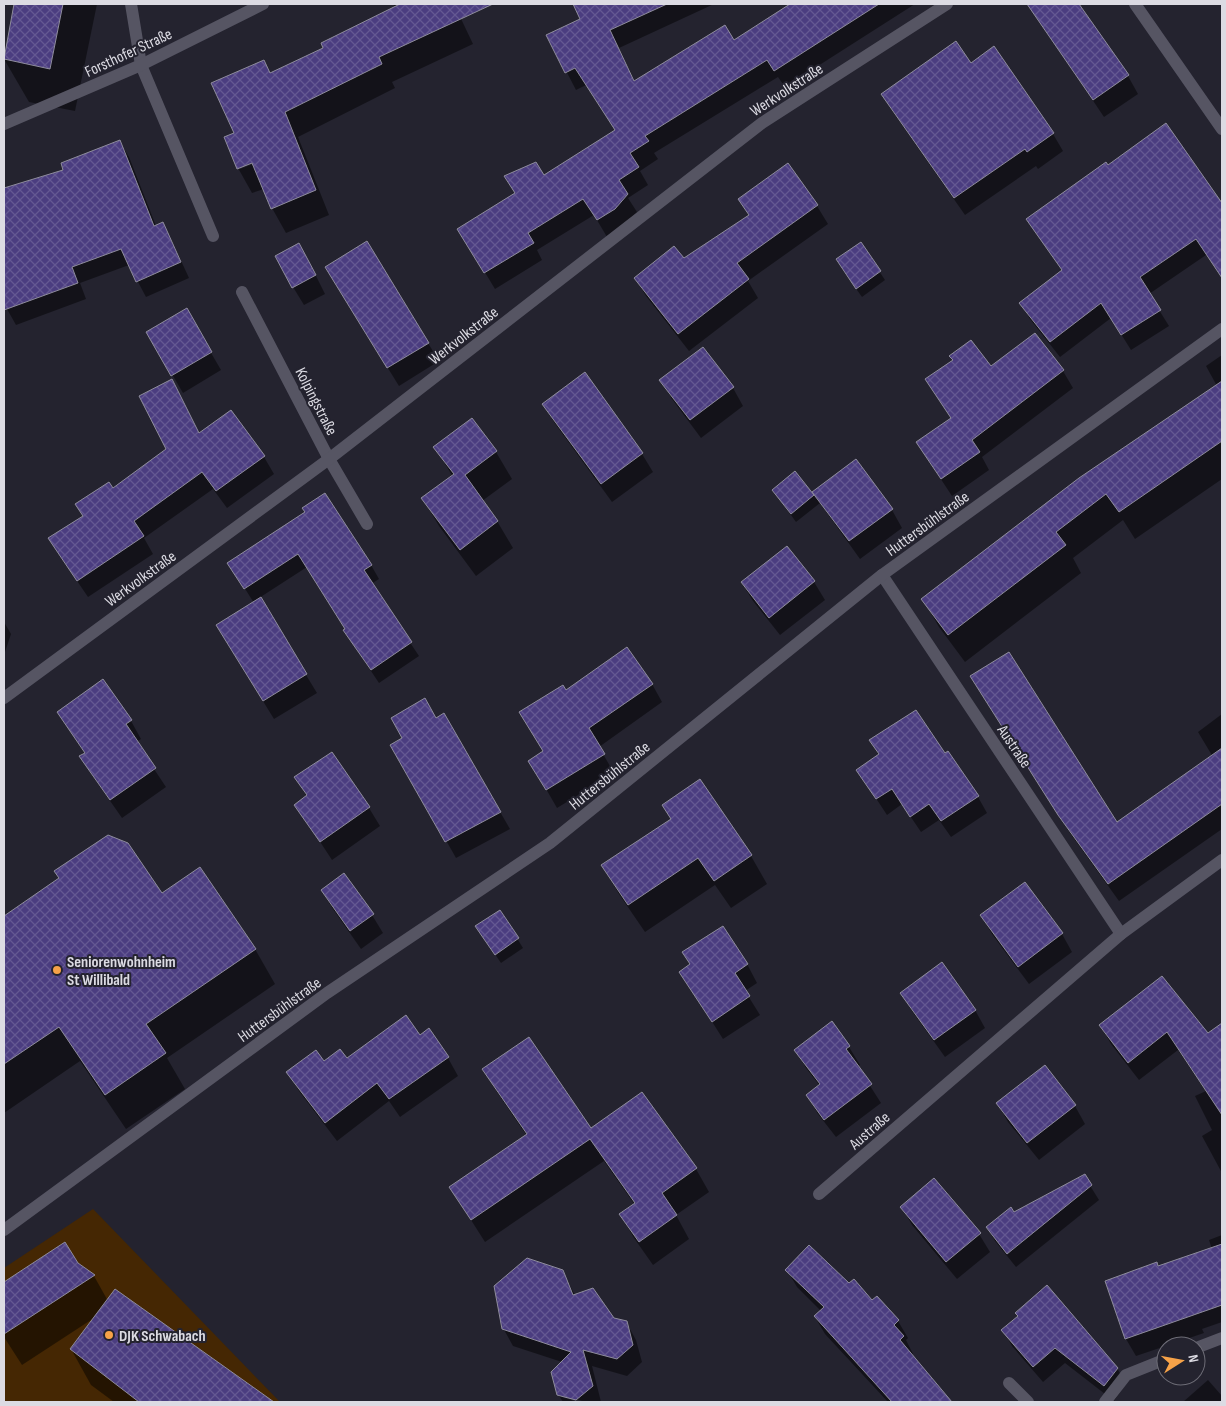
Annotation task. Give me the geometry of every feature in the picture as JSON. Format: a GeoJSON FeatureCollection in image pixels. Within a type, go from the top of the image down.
{"type":"FeatureCollection","features":[{"type":"Feature","properties":{"kind":"street"},"geometry":{"type":"LineString","coordinates":[[131,4],[141,65],[213,236]]}},
{"type":"Feature","properties":{"kind":"street","name":"Forsthofer Straße"},"geometry":{"type":"LineString","coordinates":[[4,124],[141,65],[263,4]]}},
{"type":"Feature","properties":{"kind":"street","name":"Werkvolkstraße"},"geometry":{"type":"LineString","coordinates":[[4,698],[329,460],[762,123],[947,4]]}},
{"type":"Feature","properties":{"kind":"street"},"geometry":{"type":"LineString","coordinates":[[1135,4],[1222,129]]}},
{"type":"Feature","properties":{"kind":"street","name":"Kolpingstraße"},"geometry":{"type":"LineString","coordinates":[[242,292],[329,460],[366,524]]}},
{"type":"Feature","properties":{"kind":"street","name":"Huttersbühlstraße"},"geometry":{"type":"LineString","coordinates":[[4,1230],[328,994],[550,843],[882,575],[1222,329]]}},
{"type":"Feature","properties":{"kind":"street","name":"Austraße"},"geometry":{"type":"LineString","coordinates":[[882,575],[1121,934]]}},
{"type":"Feature","properties":{"kind":"street","name":"Austraße"},"geometry":{"type":"LineString","coordinates":[[819,1194],[1121,934],[1222,860]]}},
{"type":"Feature","properties":{"kind":"street"},"geometry":{"type":"LineString","coordinates":[[1206,1344],[1222,1338]]}},
{"type":"Feature","properties":{"kind":"street"},"geometry":{"type":"LineString","coordinates":[[1105,1402],[1126,1375],[1156,1363]]}},
{"type":"Feature","properties":{"kind":"street"},"geometry":{"type":"LineString","coordinates":[[1008,1383],[1028,1402]]}},
{"type":"Feature","properties":{"kind":"shaded area","name":"DJK Schwabach"},"geometry":{"type":"Polygon","coordinates":[[[93,1209],[280,1402],[4,1402],[4,1268],[93,1209]]]}},
{"type":"Feature","properties":{"kind":"building"},"geometry":{"type":"Polygon","coordinates":[[[14,4],[63,4],[50,69],[4,59],[14,4]]]}},
{"type":"Feature","properties":{"kind":"building"},"geometry":{"type":"Polygon","coordinates":[[[400,4],[493,4],[379,57],[382,64],[285,112],[316,190],[271,209],[252,163],[237,169],[224,137],[234,133],[211,83],[264,60],[270,73],[323,48],[321,43],[400,4]]]}},
{"type":"Feature","properties":{"kind":"building"},"geometry":{"type":"Polygon","coordinates":[[[573,4],[667,4],[610,30],[634,81],[725,25],[734,40],[790,4],[879,4],[774,71],[767,60],[645,136],[649,141],[630,153],[639,167],[619,180],[628,194],[615,209],[597,220],[583,199],[528,233],[534,243],[484,273],[457,229],[515,193],[504,176],[536,162],[544,175],[615,130],[575,68],[565,73],[546,35],[580,19],[573,4]]]}},
{"type":"Feature","properties":{"kind":"building"},"geometry":{"type":"Polygon","coordinates":[[[1027,4],[1079,4],[1129,75],[1093,100],[1027,4]]]}},
{"type":"Feature","properties":{"kind":"building"},"geometry":{"type":"Polygon","coordinates":[[[956,41],[971,63],[994,46],[1054,133],[1027,152],[1025,149],[954,198],[881,94],[956,41]]]}},
{"type":"Feature","properties":{"kind":"building"},"geometry":{"type":"Polygon","coordinates":[[[1166,123],[1222,203],[1222,278],[1196,239],[1140,277],[1161,310],[1121,335],[1101,303],[1050,342],[1019,303],[1062,270],[1026,219],[1106,162],[1108,165],[1166,123]]]}},
{"type":"Feature","properties":{"kind":"building"},"geometry":{"type":"Polygon","coordinates":[[[120,140],[154,226],[163,222],[181,262],[136,282],[121,249],[72,267],[78,283],[4,310],[4,188],[63,170],[61,163],[120,140]]]}},
{"type":"Feature","properties":{"kind":"building"},"geometry":{"type":"Polygon","coordinates":[[[788,163],[818,205],[737,263],[749,279],[678,334],[634,278],[674,246],[684,258],[749,215],[738,199],[788,163]]]}},
{"type":"Feature","properties":{"kind":"building"},"geometry":{"type":"Polygon","coordinates":[[[367,241],[429,343],[387,368],[325,267],[367,241]]]}},
{"type":"Feature","properties":{"kind":"building"},"geometry":{"type":"Polygon","coordinates":[[[861,242],[881,271],[856,289],[836,259],[861,242]]]}},
{"type":"Feature","properties":{"kind":"building"},"geometry":{"type":"Polygon","coordinates":[[[299,243],[316,275],[292,288],[275,256],[299,243]]]}},
{"type":"Feature","properties":{"kind":"building"},"geometry":{"type":"Polygon","coordinates":[[[187,308],[212,352],[171,376],[146,332],[187,308]]]}},
{"type":"Feature","properties":{"kind":"building"},"geometry":{"type":"Polygon","coordinates":[[[1035,333],[1064,370],[972,440],[980,452],[941,479],[916,442],[951,418],[925,379],[953,360],[949,356],[971,340],[991,366],[1035,333]]]}},
{"type":"Feature","properties":{"kind":"building"},"geometry":{"type":"Polygon","coordinates":[[[703,347],[734,387],[690,420],[659,380],[703,347]]]}},
{"type":"Feature","properties":{"kind":"building"},"geometry":{"type":"Polygon","coordinates":[[[585,372],[643,453],[601,484],[542,404],[585,372]]]}},
{"type":"Feature","properties":{"kind":"building"},"geometry":{"type":"Polygon","coordinates":[[[172,379],[199,433],[231,410],[265,456],[216,491],[202,472],[134,521],[144,536],[77,581],[48,538],[83,516],[75,504],[109,482],[113,488],[166,449],[139,396],[172,379]]]}},
{"type":"Feature","properties":{"kind":"building"},"geometry":{"type":"Polygon","coordinates":[[[1222,381],[1222,441],[1119,512],[1106,494],[1056,532],[1066,545],[948,635],[921,599],[1079,478],[1222,381]]]}},
{"type":"Feature","properties":{"kind":"building"},"geometry":{"type":"Polygon","coordinates":[[[472,418],[497,451],[465,475],[498,521],[460,550],[421,498],[454,474],[433,447],[472,418]]]}},
{"type":"Feature","properties":{"kind":"building"},"geometry":{"type":"Polygon","coordinates":[[[856,459],[893,509],[849,541],[812,492],[856,459]]]}},
{"type":"Feature","properties":{"kind":"building"},"geometry":{"type":"Polygon","coordinates":[[[795,471],[814,495],[791,514],[772,490],[795,471]]]}},
{"type":"Feature","properties":{"kind":"building"},"geometry":{"type":"Polygon","coordinates":[[[325,493],[372,565],[364,570],[412,642],[371,670],[343,630],[345,629],[298,554],[244,589],[227,563],[305,512],[302,508],[325,493]]]}},
{"type":"Feature","properties":{"kind":"building"},"geometry":{"type":"Polygon","coordinates":[[[787,546],[815,581],[769,618],[741,582],[787,546]]]}},
{"type":"Feature","properties":{"kind":"building"},"geometry":{"type":"Polygon","coordinates":[[[261,597],[307,674],[263,701],[216,625],[261,597]]]}},
{"type":"Feature","properties":{"kind":"building"},"geometry":{"type":"Polygon","coordinates":[[[627,647],[653,684],[589,728],[605,754],[546,790],[528,761],[543,751],[519,712],[563,685],[566,690],[627,647]]]}},
{"type":"Feature","properties":{"kind":"building"},"geometry":{"type":"Polygon","coordinates":[[[1009,652],[1117,822],[1222,748],[1222,804],[1108,884],[1058,815],[970,676],[1009,652]]]}},
{"type":"Feature","properties":{"kind":"building"},"geometry":{"type":"Polygon","coordinates":[[[103,679],[132,720],[126,724],[156,768],[110,800],[79,756],[85,753],[57,712],[103,679]]]}},
{"type":"Feature","properties":{"kind":"building"},"geometry":{"type":"Polygon","coordinates":[[[425,698],[436,718],[444,713],[501,812],[445,842],[390,745],[402,738],[391,718],[425,698]]]}},
{"type":"Feature","properties":{"kind":"building"},"geometry":{"type":"Polygon","coordinates":[[[916,710],[945,753],[948,751],[979,796],[941,821],[929,804],[910,817],[892,789],[876,799],[856,770],[879,754],[869,740],[916,710]]]}},
{"type":"Feature","properties":{"kind":"building"},"geometry":{"type":"Polygon","coordinates":[[[332,752],[370,807],[320,842],[294,805],[307,795],[294,777],[332,752]]]}},
{"type":"Feature","properties":{"kind":"building"},"geometry":{"type":"Polygon","coordinates":[[[700,779],[752,855],[714,881],[698,858],[628,905],[601,865],[671,819],[662,805],[700,779]]]}},
{"type":"Feature","properties":{"kind":"building","name":"Seniorenwohnheim St Willibald"},"geometry":{"type":"Polygon","coordinates":[[[108,835],[128,843],[162,893],[200,867],[256,949],[146,1024],[166,1053],[105,1095],[59,1027],[4,1064],[4,916],[59,878],[54,871],[108,835]]]}},
{"type":"Feature","properties":{"kind":"building"},"geometry":{"type":"Polygon","coordinates":[[[344,873],[374,914],[350,931],[321,890],[344,873]]]}},
{"type":"Feature","properties":{"kind":"building"},"geometry":{"type":"Polygon","coordinates":[[[1025,882],[1063,933],[1018,967],[980,915],[1025,882]]]}},
{"type":"Feature","properties":{"kind":"building"},"geometry":{"type":"Polygon","coordinates":[[[500,910],[519,938],[495,955],[475,926],[500,910]]]}},
{"type":"Feature","properties":{"kind":"building"},"geometry":{"type":"Polygon","coordinates":[[[723,926],[748,964],[735,973],[750,996],[712,1022],[679,972],[690,964],[682,952],[723,926]]]}},
{"type":"Feature","properties":{"kind":"building"},"geometry":{"type":"Polygon","coordinates":[[[942,962],[976,1010],[934,1040],[900,993],[942,962]]]}},
{"type":"Feature","properties":{"kind":"building"},"geometry":{"type":"Polygon","coordinates":[[[1162,976],[1208,1033],[1222,1023],[1222,1115],[1167,1032],[1128,1063],[1099,1025],[1162,976]]]}},
{"type":"Feature","properties":{"kind":"building"},"geometry":{"type":"Polygon","coordinates":[[[406,1015],[420,1035],[429,1028],[449,1057],[389,1099],[377,1083],[325,1123],[286,1072],[316,1050],[324,1061],[340,1049],[347,1058],[406,1015]]]}},
{"type":"Feature","properties":{"kind":"building"},"geometry":{"type":"Polygon","coordinates":[[[832,1021],[850,1046],[846,1049],[872,1084],[824,1120],[806,1095],[820,1084],[794,1050],[832,1021]]]}},
{"type":"Feature","properties":{"kind":"building"},"geometry":{"type":"Polygon","coordinates":[[[529,1037],[591,1128],[642,1092],[697,1168],[662,1193],[677,1215],[639,1242],[619,1214],[635,1203],[590,1139],[471,1220],[449,1187],[527,1134],[482,1069],[529,1037]]]}},
{"type":"Feature","properties":{"kind":"building"},"geometry":{"type":"Polygon","coordinates":[[[1045,1065],[1076,1105],[1027,1143],[996,1103],[1045,1065]]]}},
{"type":"Feature","properties":{"kind":"building"},"geometry":{"type":"Polygon","coordinates":[[[1085,1174],[1092,1185],[1007,1254],[986,1227],[1011,1207],[1014,1212],[1085,1174]]]}},
{"type":"Feature","properties":{"kind":"building"},"geometry":{"type":"Polygon","coordinates":[[[934,1178],[981,1233],[946,1262],[900,1207],[934,1178]]]}},
{"type":"Feature","properties":{"kind":"building"},"geometry":{"type":"Polygon","coordinates":[[[65,1242],[78,1263],[95,1275],[4,1334],[4,1282],[65,1242]]]}},
{"type":"Feature","properties":{"kind":"building"},"geometry":{"type":"Polygon","coordinates":[[[1222,1244],[1222,1305],[1125,1339],[1105,1281],[1157,1262],[1158,1266],[1222,1244]]]}},
{"type":"Feature","properties":{"kind":"building"},"geometry":{"type":"Polygon","coordinates":[[[809,1245],[849,1283],[854,1279],[872,1300],[877,1296],[899,1320],[894,1325],[904,1336],[900,1340],[952,1402],[892,1402],[814,1316],[824,1307],[785,1270],[809,1245]]]}},
{"type":"Feature","properties":{"kind":"building"},"geometry":{"type":"Polygon","coordinates":[[[527,1258],[563,1270],[573,1295],[593,1288],[614,1318],[627,1321],[633,1345],[617,1359],[583,1350],[593,1386],[576,1400],[557,1395],[551,1372],[571,1352],[502,1329],[494,1286],[527,1258]]]}},
{"type":"Feature","properties":{"kind":"building"},"geometry":{"type":"Polygon","coordinates":[[[1047,1285],[1118,1368],[1104,1386],[1055,1348],[1033,1367],[1001,1330],[1018,1316],[1015,1313],[1047,1285]]]}},
{"type":"Feature","properties":{"kind":"building"},"geometry":{"type":"Polygon","coordinates":[[[115,1289],[274,1402],[139,1402],[70,1349],[115,1289]]]}},
{"type":"Feature","properties":{"kind":"place","name":"Seniorenwohnheim St Willibald"},"geometry":{"type":"Point","coordinates":[57,970]}},
{"type":"Feature","properties":{"kind":"place","name":"DJK Schwabach"},"geometry":{"type":"Point","coordinates":[109,1335]}}]}
